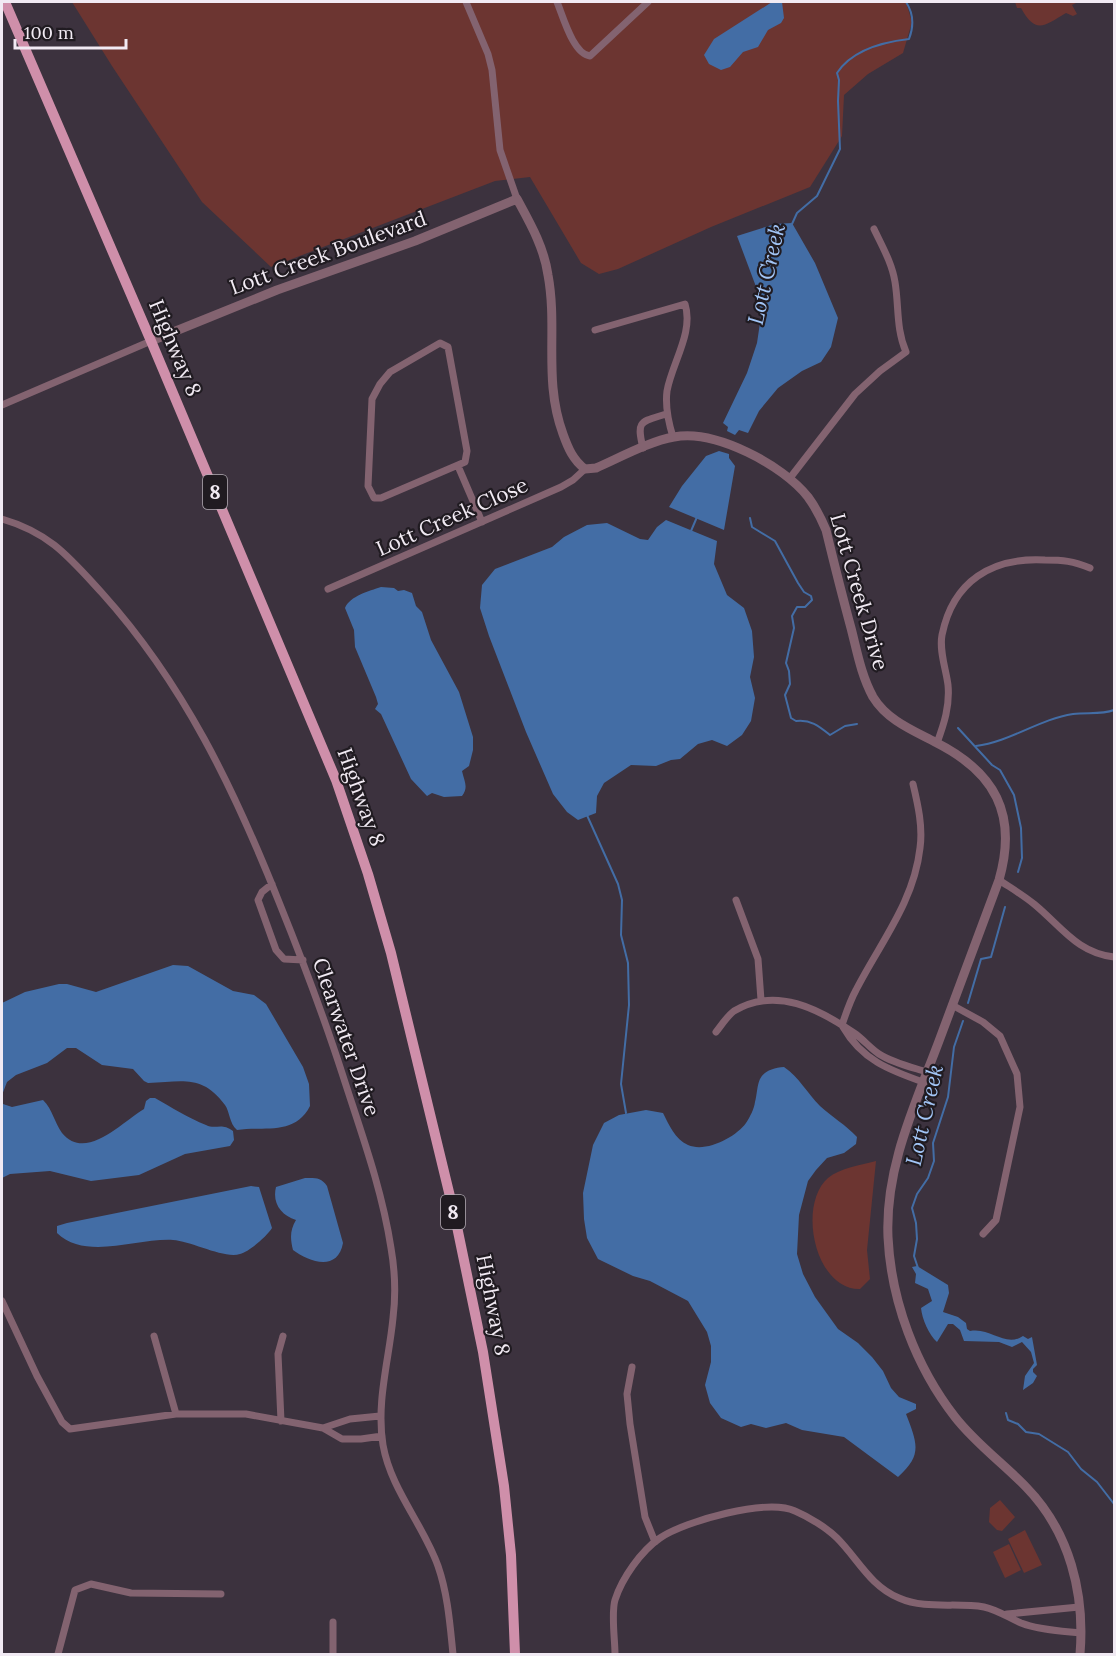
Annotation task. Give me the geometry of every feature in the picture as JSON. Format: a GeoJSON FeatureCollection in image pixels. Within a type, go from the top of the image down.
{"type":"FeatureCollection","features":[{"type":"Feature","properties":{"kind":"main road","name":"Highway 8"},"geometry":{"type":"LineString","coordinates":[[5,2],[336,780],[382,922],[458,1228],[483,1352],[504,1486],[511,1555],[515,1654]]}},
{"type":"Feature","properties":{"kind":"street"},"geometry":{"type":"LineString","coordinates":[[466,2],[488,54],[492,70],[500,150],[517,199],[538,240],[549,276],[552,394],[555,411],[576,462],[585,469]]}},
{"type":"Feature","properties":{"kind":"street"},"geometry":{"type":"LineString","coordinates":[[557,2],[576,46],[582,54],[590,56],[648,2]]}},
{"type":"Feature","properties":{"kind":"street","name":"Lott Creek Boulevard"},"geometry":{"type":"LineString","coordinates":[[151,341],[277,290],[415,241],[517,199]]}},
{"type":"Feature","properties":{"kind":"street"},"geometry":{"type":"LineString","coordinates":[[790,478],[855,394],[880,371],[906,352],[900,337],[895,282],[888,257],[874,229]]}},
{"type":"Feature","properties":{"kind":"street"},"geometry":{"type":"LineString","coordinates":[[595,330],[685,304],[688,314],[685,332],[670,376],[667,393],[666,414],[673,437]]}},
{"type":"Feature","properties":{"kind":"street"},"geometry":{"type":"LineString","coordinates":[[2,405],[151,341]]}},
{"type":"Feature","properties":{"kind":"street"},"geometry":{"type":"LineString","coordinates":[[440,343],[448,347],[467,451],[465,462],[458,466],[381,498],[374,498],[368,486],[372,399],[390,372],[440,343]]}},
{"type":"Feature","properties":{"kind":"street"},"geometry":{"type":"LineString","coordinates":[[643,448],[639,425],[644,421],[666,414]]}},
{"type":"Feature","properties":{"kind":"street","name":"Lott Creek Drive"},"geometry":{"type":"LineString","coordinates":[[585,469],[596,468],[673,437],[704,437],[726,442],[750,453],[790,478],[807,496],[826,530],[863,676],[875,699],[890,717],[970,764],[982,775],[997,798],[1006,823],[1005,860],[900,1143],[890,1192],[888,1236],[890,1258],[899,1302],[917,1353],[940,1396],[970,1435],[1028,1489],[1054,1524],[1072,1564],[1076,1581],[1080,1654]]}},
{"type":"Feature","properties":{"kind":"street"},"geometry":{"type":"LineString","coordinates":[[458,466],[482,522]]}},
{"type":"Feature","properties":{"kind":"street","name":"Lott Creek Close"},"geometry":{"type":"LineString","coordinates":[[328,589],[569,483],[585,469]]}},
{"type":"Feature","properties":{"kind":"street","name":"Clearwater Drive"},"geometry":{"type":"LineString","coordinates":[[2,519],[24,525],[60,548],[133,628],[174,688],[204,737],[236,798],[303,960],[318,999],[386,1218],[395,1282],[393,1319],[380,1416],[382,1436],[387,1462],[395,1483],[438,1566],[446,1595],[453,1654]]}},
{"type":"Feature","properties":{"kind":"street"},"geometry":{"type":"LineString","coordinates":[[937,743],[945,723],[948,697],[942,637],[948,613],[966,586],[986,571],[1014,560],[1072,561],[1090,568]]}},
{"type":"Feature","properties":{"kind":"street"},"geometry":{"type":"LineString","coordinates":[[913,784],[919,808],[921,846],[915,877],[903,909],[855,992],[842,1025],[850,1040],[874,1061],[887,1069],[923,1082]]}},
{"type":"Feature","properties":{"kind":"street"},"geometry":{"type":"LineString","coordinates":[[999,879],[1034,905],[1078,945],[1103,956],[1114,957]]}},
{"type":"Feature","properties":{"kind":"street"},"geometry":{"type":"LineString","coordinates":[[272,884],[262,892],[258,900],[276,950],[284,959],[303,960]]}},
{"type":"Feature","properties":{"kind":"street"},"geometry":{"type":"LineString","coordinates":[[736,900],[758,958],[761,1000]]}},
{"type":"Feature","properties":{"kind":"street"},"geometry":{"type":"LineString","coordinates":[[716,1032],[733,1012],[761,1000],[785,1000],[811,1008],[842,1025],[857,1034],[880,1054],[927,1072]]}},
{"type":"Feature","properties":{"kind":"street"},"geometry":{"type":"LineString","coordinates":[[952,1005],[983,1022],[1000,1036],[1017,1074],[1020,1107],[996,1220],[983,1234]]}},
{"type":"Feature","properties":{"kind":"street"},"geometry":{"type":"LineString","coordinates":[[2,1301],[37,1376],[62,1422],[70,1429],[176,1414],[246,1414],[323,1428],[348,1440],[382,1436]]}},
{"type":"Feature","properties":{"kind":"street"},"geometry":{"type":"LineString","coordinates":[[154,1336],[176,1414]]}},
{"type":"Feature","properties":{"kind":"street"},"geometry":{"type":"LineString","coordinates":[[281,1421],[278,1354],[283,1336]]}},
{"type":"Feature","properties":{"kind":"street"},"geometry":{"type":"LineString","coordinates":[[632,1367],[627,1394],[630,1424],[645,1517],[655,1542]]}},
{"type":"Feature","properties":{"kind":"street"},"geometry":{"type":"LineString","coordinates":[[323,1428],[350,1419],[380,1416]]}},
{"type":"Feature","properties":{"kind":"street"},"geometry":{"type":"LineString","coordinates":[[615,1654],[614,1601],[641,1556],[655,1542],[685,1527],[740,1509],[769,1507],[794,1510],[836,1537],[879,1587],[899,1598],[923,1605],[967,1605],[986,1608],[1022,1623],[1080,1633]]}},
{"type":"Feature","properties":{"kind":"street"},"geometry":{"type":"LineString","coordinates":[[58,1654],[75,1590],[91,1584],[131,1593],[221,1594]]}},
{"type":"Feature","properties":{"kind":"street"},"geometry":{"type":"LineString","coordinates":[[1005,1614],[1079,1607]]}},
{"type":"Feature","properties":{"kind":"street"},"geometry":{"type":"LineString","coordinates":[[333,1622],[333,1654]]}},
{"type":"Feature","properties":{"kind":"shaded area"},"geometry":{"type":"Polygon","coordinates":[[[72,2],[906,2],[912,22],[903,53],[868,74],[844,95],[842,136],[810,187],[711,227],[618,269],[599,274],[581,263],[530,177],[495,181],[271,267],[202,202],[72,2]]]}},
{"type":"Feature","properties":{"kind":"shaded area"},"geometry":{"type":"Polygon","coordinates":[[[1015,2],[1078,2],[1072,5],[1077,14],[1073,16],[1066,13],[1041,26],[1031,22],[1021,8],[1017,8],[1015,2]]]}},
{"type":"Feature","properties":{"kind":"shaded area"},"geometry":{"type":"Polygon","coordinates":[[[876,1161],[867,1250],[870,1279],[860,1289],[844,1286],[832,1276],[822,1261],[813,1225],[814,1207],[819,1191],[828,1178],[845,1169],[876,1161]]]}},
{"type":"Feature","properties":{"kind":"shaded area"},"geometry":{"type":"Polygon","coordinates":[[[1000,1500],[1015,1517],[1002,1531],[997,1530],[989,1522],[990,1508],[1000,1500]]]}},
{"type":"Feature","properties":{"kind":"shaded area"},"geometry":{"type":"Polygon","coordinates":[[[1025,1530],[1042,1565],[1024,1573],[1008,1539],[1025,1530]]]}},
{"type":"Feature","properties":{"kind":"shaded area"},"geometry":{"type":"Polygon","coordinates":[[[1009,1544],[1021,1570],[1005,1578],[993,1552],[1009,1544]]]}},
{"type":"Feature","properties":{"kind":"water"},"geometry":{"type":"Polygon","coordinates":[[[772,2],[782,2],[784,18],[781,23],[768,30],[758,47],[743,52],[730,67],[721,70],[709,64],[704,55],[714,39],[772,2]]]}},
{"type":"Feature","properties":{"kind":"water"},"geometry":{"type":"Polygon","coordinates":[[[792,223],[815,263],[838,318],[831,347],[821,362],[802,371],[778,388],[759,411],[748,433],[739,430],[735,435],[727,431],[728,427],[723,423],[747,373],[757,343],[761,316],[758,292],[737,236],[775,224],[792,223]]]}},
{"type":"Feature","properties":{"kind":"water"},"geometry":{"type":"Polygon","coordinates":[[[719,451],[729,454],[735,466],[724,530],[669,507],[682,486],[706,456],[719,451]]]}},
{"type":"Feature","properties":{"kind":"water"},"geometry":{"type":"Polygon","coordinates":[[[666,520],[717,541],[714,564],[727,595],[744,608],[752,631],[754,657],[750,677],[755,698],[751,721],[742,735],[727,746],[712,740],[698,744],[680,759],[656,766],[631,765],[604,783],[597,796],[596,813],[578,820],[567,812],[553,794],[526,732],[480,608],[482,585],[495,569],[552,547],[564,537],[587,525],[607,523],[640,539],[648,540],[657,527],[666,520]]]}},
{"type":"Feature","properties":{"kind":"water"},"geometry":{"type":"Polygon","coordinates":[[[381,587],[412,593],[416,606],[422,612],[431,640],[459,692],[473,737],[469,766],[462,771],[466,787],[462,796],[444,797],[432,793],[427,796],[411,779],[381,714],[375,709],[378,704],[376,697],[355,647],[354,630],[345,608],[355,597],[381,587]]]}},
{"type":"Feature","properties":{"kind":"water"},"geometry":{"type":"Polygon","coordinates":[[[173,965],[188,966],[233,991],[254,995],[266,1004],[303,1067],[309,1084],[310,1106],[296,1122],[278,1128],[237,1130],[232,1124],[225,1105],[208,1088],[181,1081],[148,1083],[133,1069],[102,1065],[76,1048],[67,1048],[47,1063],[16,1075],[7,1082],[2,1095],[2,1003],[25,992],[59,984],[96,992],[173,965]]]}},
{"type":"Feature","properties":{"kind":"water"},"geometry":{"type":"Polygon","coordinates":[[[784,1067],[794,1075],[820,1106],[857,1137],[856,1144],[844,1153],[827,1158],[808,1181],[799,1215],[797,1254],[803,1274],[815,1297],[838,1329],[858,1343],[872,1357],[899,1397],[916,1404],[916,1409],[906,1414],[916,1448],[911,1462],[898,1477],[844,1437],[802,1430],[786,1423],[766,1428],[751,1424],[741,1427],[721,1418],[710,1403],[705,1385],[711,1362],[711,1346],[707,1332],[688,1301],[650,1281],[633,1276],[598,1259],[587,1238],[583,1193],[593,1145],[604,1123],[619,1115],[646,1110],[663,1113],[673,1131],[683,1142],[695,1147],[712,1145],[728,1138],[747,1121],[753,1110],[758,1084],[764,1073],[784,1067]]]}},
{"type":"Feature","properties":{"kind":"water"},"geometry":{"type":"Polygon","coordinates":[[[2,1096],[3,1104],[12,1107],[43,1100],[62,1133],[72,1141],[82,1143],[93,1142],[115,1130],[144,1109],[146,1101],[150,1098],[155,1098],[206,1125],[229,1128],[233,1131],[234,1140],[230,1146],[185,1154],[139,1175],[91,1181],[50,1171],[10,1174],[2,1178],[2,1096]]]}},
{"type":"Feature","properties":{"kind":"water"},"geometry":{"type":"Polygon","coordinates":[[[305,1178],[315,1178],[327,1186],[343,1243],[340,1252],[329,1261],[315,1261],[293,1250],[291,1234],[296,1220],[282,1212],[275,1198],[276,1187],[305,1178]]]}},
{"type":"Feature","properties":{"kind":"water"},"geometry":{"type":"Polygon","coordinates":[[[251,1186],[259,1187],[272,1228],[258,1243],[240,1254],[225,1254],[173,1240],[97,1247],[82,1246],[57,1233],[57,1226],[67,1223],[251,1186]]]}},
{"type":"Feature","properties":{"kind":"water"},"geometry":{"type":"Polygon","coordinates":[[[917,1266],[948,1285],[949,1293],[943,1312],[958,1317],[966,1323],[970,1331],[985,1332],[1010,1340],[1023,1336],[1028,1339],[1032,1337],[1037,1365],[1033,1369],[1037,1376],[1033,1383],[1023,1390],[1025,1376],[1034,1363],[1031,1352],[1022,1342],[1012,1347],[999,1342],[964,1341],[960,1330],[953,1324],[948,1324],[937,1342],[934,1339],[921,1308],[932,1301],[928,1289],[915,1283],[916,1274],[912,1267],[917,1266]]]}},
{"type":"Feature","properties":{"kind":"waterway","name":"Lott Creek"},"geometry":{"type":"LineString","coordinates":[[792,224],[797,213],[817,196],[840,149],[837,73],[851,58],[869,48],[909,39],[912,20],[911,11],[906,2]]}},
{"type":"Feature","properties":{"kind":"waterway"},"geometry":{"type":"LineString","coordinates":[[691,531],[697,517]]}},
{"type":"Feature","properties":{"kind":"waterway","name":"Lott Creek"},"geometry":{"type":"LineString","coordinates":[[750,518],[752,527],[775,541],[798,583],[812,600],[805,607],[797,607],[792,616],[794,628],[786,663],[790,684],[785,695],[791,718],[815,724],[830,735],[845,726],[857,724]]}},
{"type":"Feature","properties":{"kind":"waterway"},"geometry":{"type":"LineString","coordinates":[[976,746],[1001,740],[1060,717],[1114,710]]}},
{"type":"Feature","properties":{"kind":"waterway"},"geometry":{"type":"LineString","coordinates":[[958,728],[992,765],[1000,770],[1014,795],[1021,828],[1022,858],[1018,872]]}},
{"type":"Feature","properties":{"kind":"waterway"},"geometry":{"type":"LineString","coordinates":[[586,813],[618,884],[622,900],[621,935],[628,963],[629,1005],[621,1084],[626,1113]]}},
{"type":"Feature","properties":{"kind":"waterway","name":"Lott Creek"},"geometry":{"type":"LineString","coordinates":[[968,1003],[981,959],[991,957],[1005,907]]}},
{"type":"Feature","properties":{"kind":"waterway","name":"Lott Creek"},"geometry":{"type":"LineString","coordinates":[[918,1268],[914,1256],[917,1239],[912,1208],[934,1161],[933,1143],[948,1097],[954,1047],[963,1021]]}},
{"type":"Feature","properties":{"kind":"waterway","name":"Lott Creek"},"geometry":{"type":"LineString","coordinates":[[1006,1413],[1008,1420],[1018,1424],[1026,1432],[1039,1434],[1068,1452],[1081,1469],[1097,1482],[1114,1504]]}}]}
